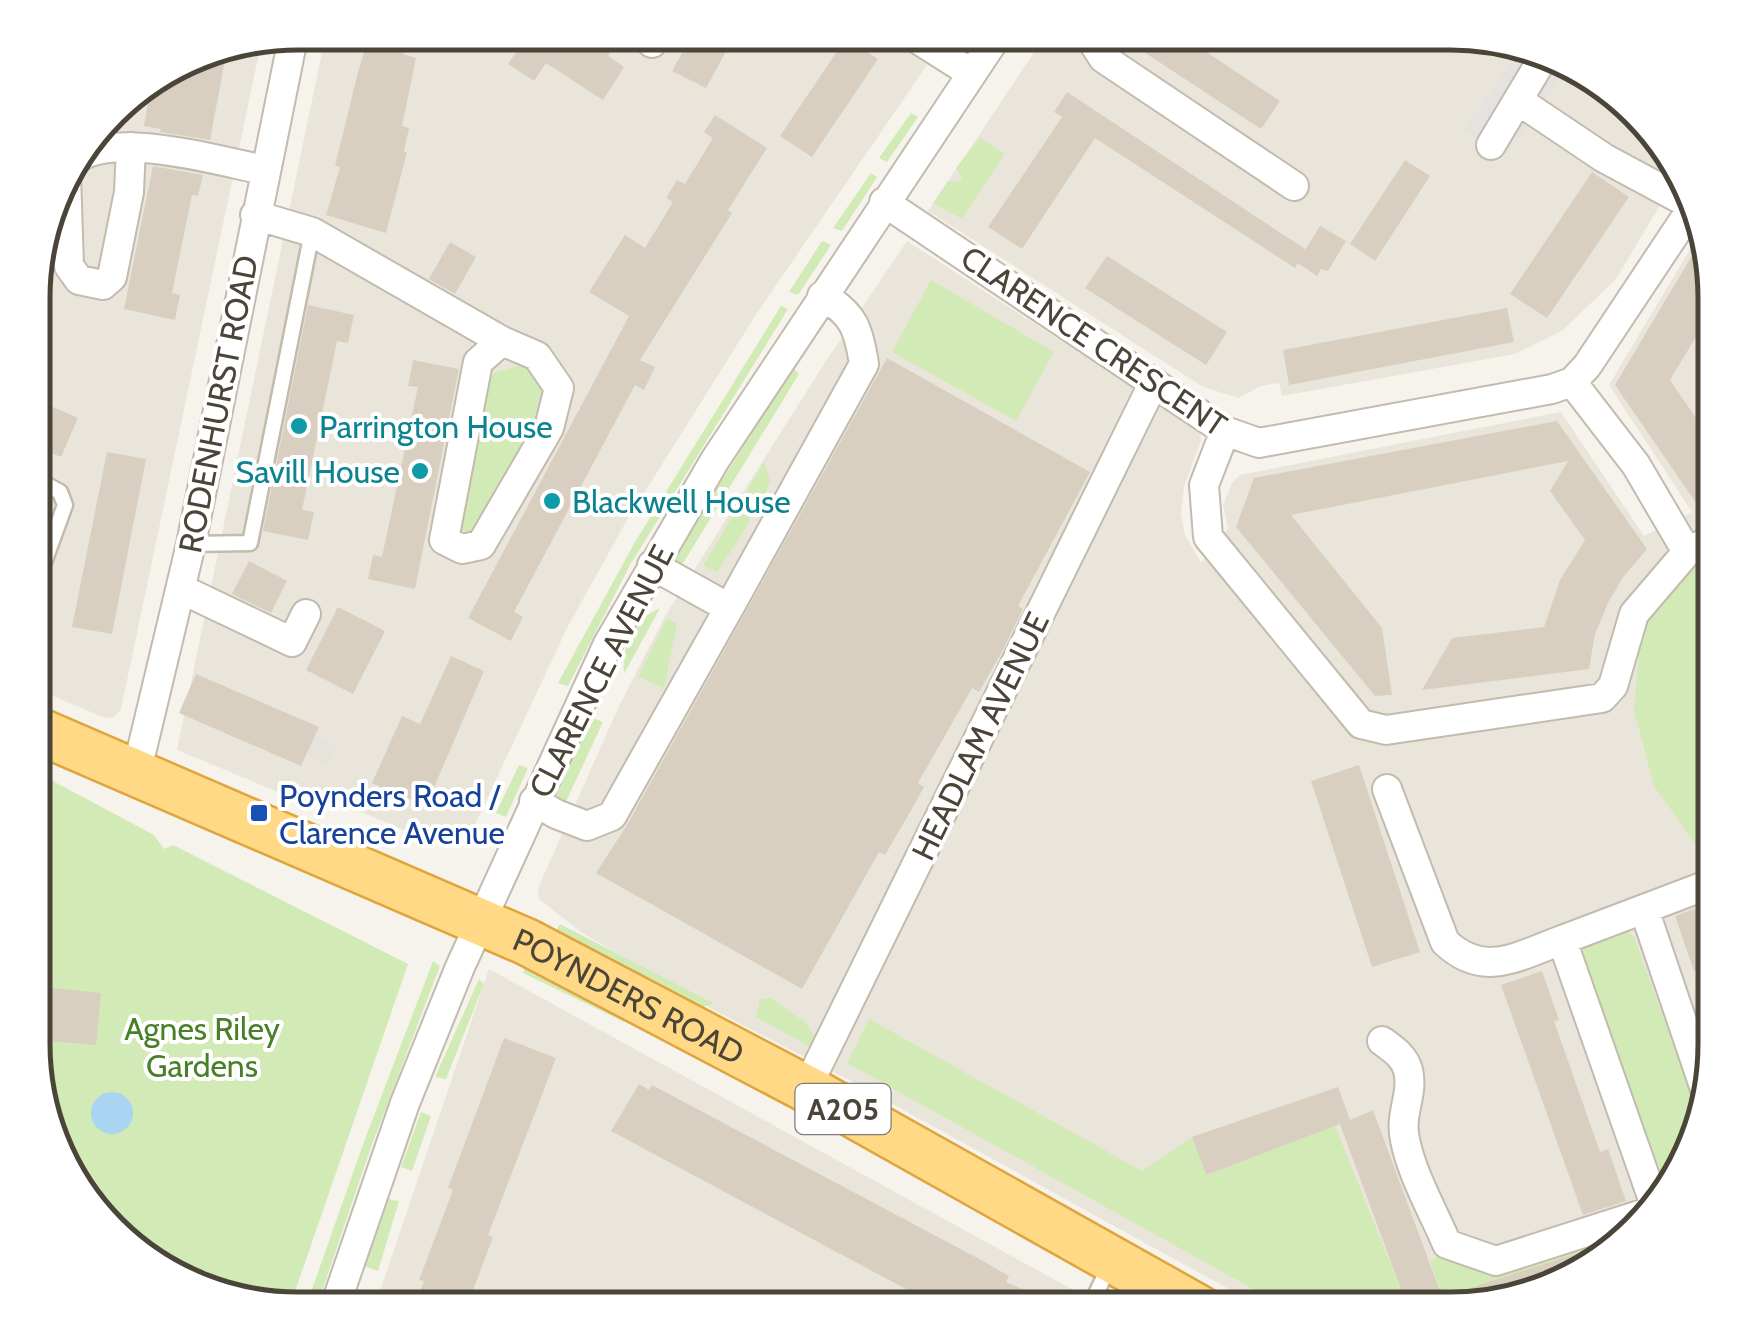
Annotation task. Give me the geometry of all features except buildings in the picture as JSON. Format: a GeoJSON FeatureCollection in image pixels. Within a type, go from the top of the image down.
{"type":"FeatureCollection","features":[{"type":"Feature","properties":{"kind":"highway","name":"POYNDERS ROAD"},"geometry":{"type":"LineString","coordinates":[[51,737],[480,920],[806,1089],[1112,1259],[1149,1292]]}},
{"type":"Feature","properties":{"kind":"street","name":"RODENHURST ROAD"},"geometry":{"type":"LineString","coordinates":[[136,774],[191,544],[290,51]]}},
{"type":"Feature","properties":{"kind":"street"},"geometry":{"type":"LineString","coordinates":[[936,51],[971,74]]}},
{"type":"Feature","properties":{"kind":"street","name":"CLARENCE AVENUE"},"geometry":{"type":"LineString","coordinates":[[340,1291],[405,1102],[480,920],[590,680],[715,460],[986,51]]}},
{"type":"Feature","properties":{"kind":"street"},"geometry":{"type":"LineString","coordinates":[[1099,51],[1104,58],[1294,186]]}},
{"type":"Feature","properties":{"kind":"street"},"geometry":{"type":"LineString","coordinates":[[1491,145],[1538,67]]}},
{"type":"Feature","properties":{"kind":"street"},"geometry":{"type":"LineString","coordinates":[[1518,101],[1604,158],[1675,194]]}},
{"type":"Feature","properties":{"kind":"street"},"geometry":{"type":"LineString","coordinates":[[67,208],[69,266],[79,280],[103,285],[112,277],[116,260],[129,192],[131,148]]}},
{"type":"Feature","properties":{"kind":"street"},"geometry":{"type":"LineString","coordinates":[[101,149],[180,153],[265,170]]}},
{"type":"Feature","properties":{"kind":"street","name":"CLARENCE CRESCENT"},"geometry":{"type":"LineString","coordinates":[[884,202],[1225,432],[1258,443],[1552,389],[1572,382]]}},
{"type":"Feature","properties":{"kind":"street"},"geometry":{"type":"LineString","coordinates":[[256,215],[312,232],[502,341],[537,356],[559,388],[549,428],[481,545],[462,550],[444,540],[470,399],[478,362],[502,341]]}},
{"type":"Feature","properties":{"kind":"street"},"geometry":{"type":"LineString","coordinates":[[1685,221],[1572,382],[1636,465],[1688,552]]}},
{"type":"Feature","properties":{"kind":"street"},"geometry":{"type":"LineString","coordinates":[[534,801],[587,826],[612,816],[864,364],[860,332],[838,305],[822,296]]}},
{"type":"Feature","properties":{"kind":"street","name":"HEADLAM AVENUE"},"geometry":{"type":"LineString","coordinates":[[806,1089],[1154,382]]}},
{"type":"Feature","properties":{"kind":"street"},"geometry":{"type":"LineString","coordinates":[[1225,432],[1204,486],[1208,537],[1360,724],[1386,730],[1602,698],[1613,686],[1634,614],[1688,552],[1698,547]]}},
{"type":"Feature","properties":{"kind":"street"},"geometry":{"type":"LineString","coordinates":[[652,565],[729,608]]}},
{"type":"Feature","properties":{"kind":"street"},"geometry":{"type":"LineString","coordinates":[[180,589],[292,642],[306,614]]}},
{"type":"Feature","properties":{"kind":"street"},"geometry":{"type":"LineString","coordinates":[[1387,790],[1444,942],[1461,957],[1482,963],[1504,962],[1697,889]]}},
{"type":"Feature","properties":{"kind":"street"},"geometry":{"type":"LineString","coordinates":[[1644,909],[1696,1064]]}},
{"type":"Feature","properties":{"kind":"street"},"geometry":{"type":"LineString","coordinates":[[1562,940],[1649,1190]]}},
{"type":"Feature","properties":{"kind":"street"},"geometry":{"type":"LineString","coordinates":[[1382,1041],[1406,1064],[1411,1088],[1402,1115],[1405,1142],[1447,1244],[1496,1261],[1623,1220]]}},
{"type":"Feature","properties":{"kind":"lane"},"geometry":{"type":"LineString","coordinates":[[191,544],[250,542],[312,232]]}},
{"type":"Feature","properties":{"kind":"lane"},"geometry":{"type":"LineString","coordinates":[[50,487],[60,492],[66,506],[50,542]]}},
{"type":"Feature","properties":{"kind":"lane"},"geometry":{"type":"LineString","coordinates":[[1097,1292],[1112,1259]]}},
{"type":"Feature","properties":{"kind":"shaded area"},"geometry":{"type":"Polygon","coordinates":[[[322,51],[937,51],[759,310],[627,520],[567,628],[472,831],[435,843],[297,785],[290,797],[177,750],[322,51]]]}},
{"type":"Feature","properties":{"kind":"shaded area"},"geometry":{"type":"Polygon","coordinates":[[[1035,51],[1466,51],[1514,58],[1574,83],[1601,101],[1647,147],[1673,191],[1616,279],[1562,331],[1515,354],[1282,396],[1279,383],[1260,386],[1239,398],[1203,387],[928,211],[1035,51]]]}},
{"type":"Feature","properties":{"kind":"shaded area"},"geometry":{"type":"Polygon","coordinates":[[[259,54],[121,709],[114,717],[105,718],[51,695],[50,298],[58,234],[83,174],[135,112],[160,92],[203,69],[259,54]]]}},
{"type":"Feature","properties":{"kind":"shaded area"},"geometry":{"type":"Polygon","coordinates":[[[1514,58],[1561,77],[1505,158],[1464,130],[1514,58]]]}},
{"type":"Feature","properties":{"kind":"shaded area"},"geometry":{"type":"Polygon","coordinates":[[[907,241],[1200,431],[1201,441],[1184,486],[1181,513],[1185,535],[1201,563],[1228,528],[1223,505],[1232,483],[1240,475],[1561,412],[1644,536],[1692,512],[1609,385],[1692,246],[1698,298],[1697,1060],[1693,1092],[1679,1139],[1656,1182],[1636,1207],[1588,1250],[1545,1273],[1498,1287],[1450,1292],[1234,1292],[712,1009],[581,932],[539,899],[538,888],[619,706],[665,616],[824,364],[907,241]]]}},
{"type":"Feature","properties":{"kind":"shaded area"},"geometry":{"type":"Polygon","coordinates":[[[315,735],[336,744],[327,764],[306,755],[315,735]]]}},
{"type":"Feature","properties":{"kind":"shaded area"},"geometry":{"type":"Polygon","coordinates":[[[489,969],[1076,1292],[380,1291],[489,969]]]}},
{"type":"Feature","properties":{"kind":"green space"},"geometry":{"type":"Polygon","coordinates":[[[911,113],[918,117],[887,162],[879,158],[911,113]]]}},
{"type":"Feature","properties":{"kind":"green space"},"geometry":{"type":"Polygon","coordinates":[[[980,138],[1005,154],[962,219],[933,203],[948,181],[962,178],[956,168],[980,138]]]}},
{"type":"Feature","properties":{"kind":"green space"},"geometry":{"type":"Polygon","coordinates":[[[871,173],[877,177],[842,231],[833,228],[871,173]]]}},
{"type":"Feature","properties":{"kind":"green space"},"geometry":{"type":"Polygon","coordinates":[[[822,241],[831,245],[798,295],[789,292],[822,241]]]}},
{"type":"Feature","properties":{"kind":"green space"},"geometry":{"type":"Polygon","coordinates":[[[931,280],[1054,352],[1016,421],[892,352],[931,280]]]}},
{"type":"Feature","properties":{"kind":"green space"},"geometry":{"type":"Polygon","coordinates":[[[781,306],[788,309],[630,565],[568,686],[558,683],[635,542],[781,306]]]}},
{"type":"Feature","properties":{"kind":"green space"},"geometry":{"type":"Polygon","coordinates":[[[522,365],[539,377],[547,406],[475,532],[463,531],[457,521],[480,398],[493,373],[522,365]]]}},
{"type":"Feature","properties":{"kind":"green space"},"geometry":{"type":"Polygon","coordinates":[[[793,368],[799,374],[674,578],[672,559],[793,368]]]}},
{"type":"Feature","properties":{"kind":"green space"},"geometry":{"type":"Polygon","coordinates":[[[764,462],[770,481],[760,510],[751,515],[717,572],[703,566],[764,462]]]}},
{"type":"Feature","properties":{"kind":"green space"},"geometry":{"type":"Polygon","coordinates":[[[1698,566],[1697,847],[1654,786],[1634,710],[1641,630],[1698,566]]]}},
{"type":"Feature","properties":{"kind":"green space"},"geometry":{"type":"Polygon","coordinates":[[[660,608],[624,674],[631,635],[643,619],[660,608]]]}},
{"type":"Feature","properties":{"kind":"green space"},"geometry":{"type":"Polygon","coordinates":[[[667,618],[677,624],[664,688],[638,677],[667,618]]]}},
{"type":"Feature","properties":{"kind":"green space"},"geometry":{"type":"Polygon","coordinates":[[[590,717],[603,722],[563,808],[553,804],[590,717]]]}},
{"type":"Feature","properties":{"kind":"green space"},"geometry":{"type":"Polygon","coordinates":[[[519,765],[528,768],[506,817],[496,813],[519,765]]]}},
{"type":"Feature","properties":{"kind":"green space","name":"Agnes Riley Gardens"},"geometry":{"type":"Polygon","coordinates":[[[51,780],[154,835],[164,849],[173,845],[408,964],[295,1291],[250,1287],[189,1266],[135,1230],[101,1195],[83,1168],[58,1108],[51,1060],[51,780]]]}},
{"type":"Feature","properties":{"kind":"green space"},"geometry":{"type":"Polygon","coordinates":[[[560,924],[715,1004],[702,1007],[555,932],[560,924]]]}},
{"type":"Feature","properties":{"kind":"green space"},"geometry":{"type":"Polygon","coordinates":[[[1618,931],[1627,931],[1634,937],[1692,1095],[1679,1139],[1660,1175],[1583,957],[1583,946],[1618,931]]]}},
{"type":"Feature","properties":{"kind":"green space"},"geometry":{"type":"Polygon","coordinates":[[[433,961],[440,966],[371,1147],[322,1291],[311,1291],[433,961]]]}},
{"type":"Feature","properties":{"kind":"green space"},"geometry":{"type":"Polygon","coordinates":[[[526,964],[626,1014],[624,1022],[523,973],[526,964]]]}},
{"type":"Feature","properties":{"kind":"green space"},"geometry":{"type":"Polygon","coordinates":[[[479,979],[484,984],[446,1079],[435,1077],[479,979]]]}},
{"type":"Feature","properties":{"kind":"green space"},"geometry":{"type":"Polygon","coordinates":[[[771,998],[805,1022],[817,1039],[812,1048],[756,1017],[760,999],[771,998]]]}},
{"type":"Feature","properties":{"kind":"green space"},"geometry":{"type":"Polygon","coordinates":[[[869,1019],[1142,1171],[1192,1137],[1206,1175],[1335,1126],[1402,1292],[1258,1292],[847,1063],[869,1019]]]}},
{"type":"Feature","properties":{"kind":"green space"},"geometry":{"type":"Polygon","coordinates":[[[421,1112],[431,1116],[412,1171],[401,1167],[421,1112]]]}},
{"type":"Feature","properties":{"kind":"green space"},"geometry":{"type":"Polygon","coordinates":[[[388,1199],[399,1201],[378,1271],[364,1266],[388,1199]]]}},
{"type":"Feature","properties":{"kind":"green space"},"geometry":{"type":"Polygon","coordinates":[[[1590,1248],[1529,1279],[1466,1291],[1440,1292],[1430,1261],[1450,1249],[1469,1266],[1590,1248]]]}},
{"type":"Feature","properties":{"kind":"water"},"geometry":{"type":"Polygon","coordinates":[[[112,1092],[127,1098],[133,1113],[127,1128],[112,1134],[97,1128],[91,1113],[97,1098],[112,1092]]]}},
{"type":"Feature","properties":{"kind":"place","name":"Parrington House"},"geometry":{"type":"Point","coordinates":[299,426]}},
{"type":"Feature","properties":{"kind":"place","name":"Savill House"},"geometry":{"type":"Point","coordinates":[420,471]}},
{"type":"Feature","properties":{"kind":"place","name":"Blackwell House"},"geometry":{"type":"Point","coordinates":[552,501]}},
{"type":"Feature","properties":{"kind":"place","name":"Poynders Road / Clarence Avenue"},"geometry":{"type":"Point","coordinates":[259,813]}}]}
